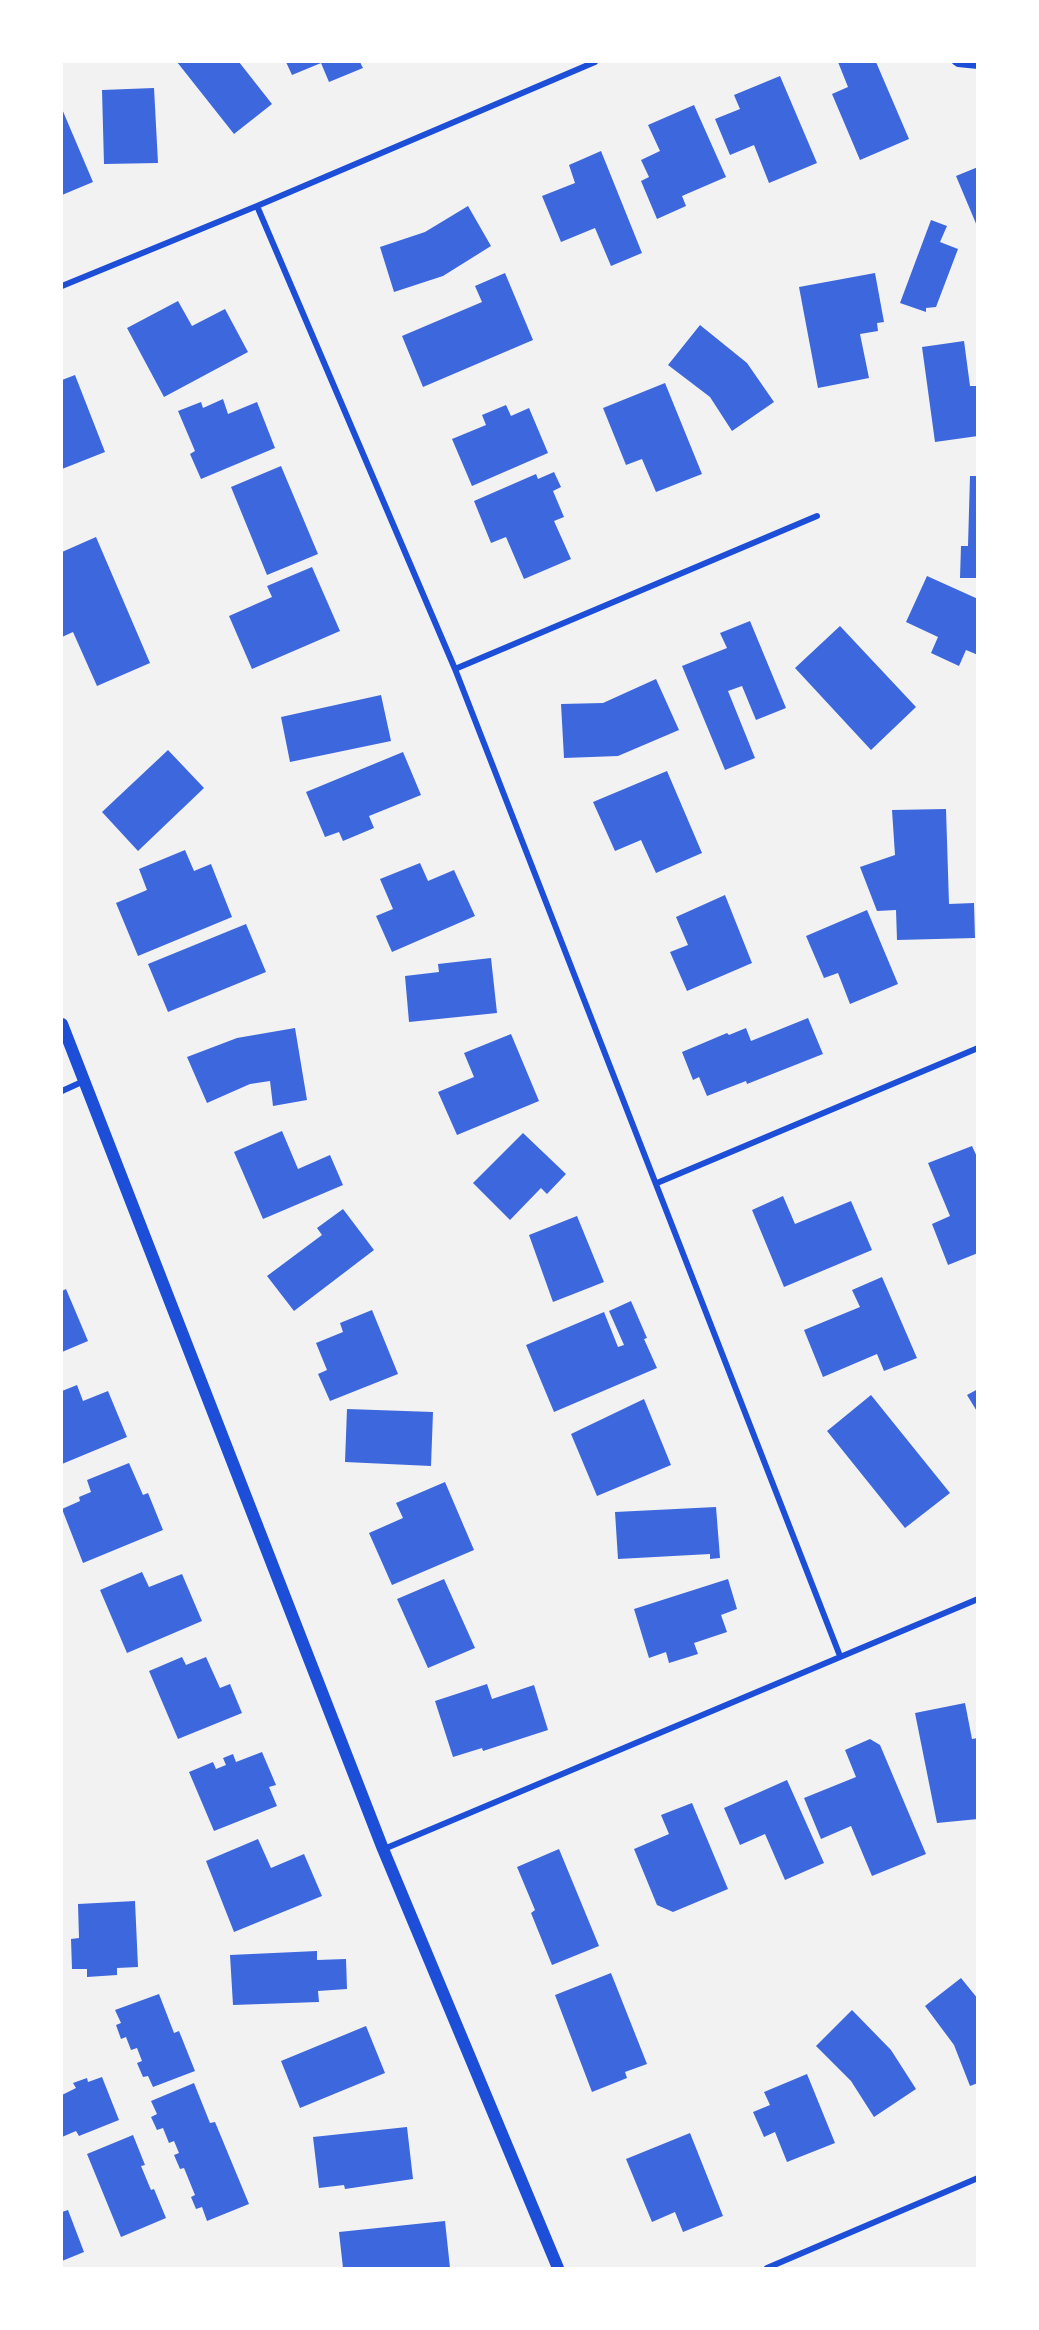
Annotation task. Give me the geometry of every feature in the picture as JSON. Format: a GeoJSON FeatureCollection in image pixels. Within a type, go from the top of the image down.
{"type":"FeatureCollection","features":[{"type":"Feature","properties":{"kind":"main road"},"geometry":{"type":"LineString","coordinates":[[62,1024],[383,1849],[558,2268]]}},
{"type":"Feature","properties":{"kind":"street"},"geometry":{"type":"LineString","coordinates":[[62,286],[595,62]]}},
{"type":"Feature","properties":{"kind":"street"},"geometry":{"type":"LineString","coordinates":[[957,63],[978,66]]}},
{"type":"Feature","properties":{"kind":"street"},"geometry":{"type":"LineString","coordinates":[[257,206],[455,669],[840,1656]]}},
{"type":"Feature","properties":{"kind":"street"},"geometry":{"type":"LineString","coordinates":[[455,669],[817,516]]}},
{"type":"Feature","properties":{"kind":"street"},"geometry":{"type":"LineString","coordinates":[[657,1183],[978,1048]]}},
{"type":"Feature","properties":{"kind":"street"},"geometry":{"type":"LineString","coordinates":[[62,1091],[84,1081]]}},
{"type":"Feature","properties":{"kind":"street"},"geometry":{"type":"LineString","coordinates":[[383,1849],[978,1599]]}},
{"type":"Feature","properties":{"kind":"street"},"geometry":{"type":"LineString","coordinates":[[767,2268],[978,2178]]}},
{"type":"Feature","properties":{"kind":"building"},"geometry":{"type":"Polygon","coordinates":[[[177,62],[239,62],[272,104],[234,134],[177,62]]]}},
{"type":"Feature","properties":{"kind":"building"},"geometry":{"type":"Polygon","coordinates":[[[286,62],[360,62],[363,68],[329,82],[321,63],[292,75],[286,62]]]}},
{"type":"Feature","properties":{"kind":"building"},"geometry":{"type":"Polygon","coordinates":[[[838,62],[876,62],[909,139],[860,160],[832,94],[848,87],[838,62]]]}},
{"type":"Feature","properties":{"kind":"building"},"geometry":{"type":"Polygon","coordinates":[[[780,76],[817,163],[769,183],[754,145],[730,155],[715,119],[740,109],[734,95],[780,76]]]}},
{"type":"Feature","properties":{"kind":"building"},"geometry":{"type":"Polygon","coordinates":[[[154,88],[158,163],[104,164],[102,90],[154,88]]]}},
{"type":"Feature","properties":{"kind":"building"},"geometry":{"type":"Polygon","coordinates":[[[694,105],[726,177],[682,196],[686,206],[657,219],[641,181],[649,177],[641,160],[660,151],[648,125],[694,105]]]}},
{"type":"Feature","properties":{"kind":"building"},"geometry":{"type":"Polygon","coordinates":[[[62,109],[93,182],[62,195],[62,109]]]}},
{"type":"Feature","properties":{"kind":"building"},"geometry":{"type":"Polygon","coordinates":[[[601,151],[642,253],[611,266],[595,228],[561,242],[542,196],[575,183],[569,165],[601,151]]]}},
{"type":"Feature","properties":{"kind":"building"},"geometry":{"type":"Polygon","coordinates":[[[978,167],[978,226],[977,226],[956,176],[978,167]]]}},
{"type":"Feature","properties":{"kind":"building"},"geometry":{"type":"Polygon","coordinates":[[[468,206],[491,246],[443,276],[394,292],[380,247],[425,232],[468,206]]]}},
{"type":"Feature","properties":{"kind":"building"},"geometry":{"type":"Polygon","coordinates":[[[931,220],[947,226],[940,242],[958,249],[936,307],[926,308],[926,312],[900,303],[931,220]]]}},
{"type":"Feature","properties":{"kind":"building"},"geometry":{"type":"Polygon","coordinates":[[[505,273],[533,340],[423,387],[402,336],[482,302],[475,286],[505,273]]]}},
{"type":"Feature","properties":{"kind":"building"},"geometry":{"type":"Polygon","coordinates":[[[875,273],[884,322],[877,323],[878,331],[860,334],[869,378],[818,388],[799,287],[875,273]]]}},
{"type":"Feature","properties":{"kind":"building"},"geometry":{"type":"Polygon","coordinates":[[[178,301],[192,326],[225,309],[248,352],[164,397],[127,328],[178,301]]]}},
{"type":"Feature","properties":{"kind":"building"},"geometry":{"type":"Polygon","coordinates":[[[700,325],[747,363],[774,402],[732,431],[710,397],[668,365],[700,325]]]}},
{"type":"Feature","properties":{"kind":"building"},"geometry":{"type":"Polygon","coordinates":[[[964,341],[970,386],[978,386],[978,436],[935,442],[922,347],[964,341]]]}},
{"type":"Feature","properties":{"kind":"building"},"geometry":{"type":"Polygon","coordinates":[[[75,375],[105,452],[62,469],[62,380],[75,375]]]}},
{"type":"Feature","properties":{"kind":"building"},"geometry":{"type":"Polygon","coordinates":[[[665,383],[702,474],[656,492],[642,459],[626,465],[603,408],[665,383]]]}},
{"type":"Feature","properties":{"kind":"building"},"geometry":{"type":"Polygon","coordinates":[[[223,399],[228,414],[257,402],[275,448],[201,479],[190,454],[195,451],[178,411],[201,402],[203,408],[223,399]]]}},
{"type":"Feature","properties":{"kind":"building"},"geometry":{"type":"Polygon","coordinates":[[[506,405],[511,416],[529,408],[548,453],[472,486],[452,439],[486,425],[482,415],[506,405]]]}},
{"type":"Feature","properties":{"kind":"building"},"geometry":{"type":"Polygon","coordinates":[[[281,466],[318,554],[267,575],[231,487],[281,466]]]}},
{"type":"Feature","properties":{"kind":"building"},"geometry":{"type":"Polygon","coordinates":[[[554,472],[561,487],[553,491],[564,517],[554,521],[571,559],[524,579],[506,537],[491,543],[474,501],[536,474],[538,479],[554,472]]]}},
{"type":"Feature","properties":{"kind":"building"},"geometry":{"type":"Polygon","coordinates":[[[970,476],[978,476],[978,578],[960,578],[961,546],[968,546],[970,476]]]}},
{"type":"Feature","properties":{"kind":"building"},"geometry":{"type":"Polygon","coordinates":[[[96,537],[150,663],[97,686],[73,632],[62,637],[62,552],[96,537]]]}},
{"type":"Feature","properties":{"kind":"building"},"geometry":{"type":"Polygon","coordinates":[[[312,567],[340,631],[252,669],[229,616],[272,597],[267,586],[312,567]]]}},
{"type":"Feature","properties":{"kind":"building"},"geometry":{"type":"Polygon","coordinates":[[[927,576],[978,599],[978,655],[966,650],[959,666],[931,653],[938,637],[906,622],[927,576]]]}},
{"type":"Feature","properties":{"kind":"building"},"geometry":{"type":"Polygon","coordinates":[[[750,621],[786,708],[756,720],[742,686],[728,691],[755,758],[725,770],[682,666],[727,648],[720,633],[750,621]]]}},
{"type":"Feature","properties":{"kind":"building"},"geometry":{"type":"Polygon","coordinates":[[[840,626],[916,707],[871,750],[795,668],[840,626]]]}},
{"type":"Feature","properties":{"kind":"building"},"geometry":{"type":"Polygon","coordinates":[[[656,679],[679,730],[618,756],[564,758],[561,704],[603,703],[656,679]]]}},
{"type":"Feature","properties":{"kind":"building"},"geometry":{"type":"Polygon","coordinates":[[[381,695],[391,741],[290,762],[281,717],[381,695]]]}},
{"type":"Feature","properties":{"kind":"building"},"geometry":{"type":"Polygon","coordinates":[[[168,750],[204,788],[138,851],[102,812],[168,750]]]}},
{"type":"Feature","properties":{"kind":"building"},"geometry":{"type":"Polygon","coordinates":[[[403,752],[421,795],[369,816],[374,828],[343,841],[339,832],[325,837],[306,792],[403,752]]]}},
{"type":"Feature","properties":{"kind":"building"},"geometry":{"type":"Polygon","coordinates":[[[667,771],[702,853],[656,873],[641,840],[615,851],[593,802],[667,771]]]}},
{"type":"Feature","properties":{"kind":"building"},"geometry":{"type":"Polygon","coordinates":[[[946,809],[949,904],[974,903],[975,938],[897,940],[896,910],[877,911],[860,867],[895,855],[892,810],[946,809]]]}},
{"type":"Feature","properties":{"kind":"building"},"geometry":{"type":"Polygon","coordinates":[[[185,850],[194,871],[211,864],[232,917],[138,956],[116,903],[147,890],[139,869],[185,850]]]}},
{"type":"Feature","properties":{"kind":"building"},"geometry":{"type":"Polygon","coordinates":[[[420,863],[428,881],[454,870],[475,916],[392,952],[376,916],[393,909],[380,879],[420,863]]]}},
{"type":"Feature","properties":{"kind":"building"},"geometry":{"type":"Polygon","coordinates":[[[725,895],[752,963],[687,991],[670,952],[688,945],[676,917],[725,895]]]}},
{"type":"Feature","properties":{"kind":"building"},"geometry":{"type":"Polygon","coordinates":[[[867,910],[898,984],[850,1004],[838,973],[824,978],[806,936],[867,910]]]}},
{"type":"Feature","properties":{"kind":"building"},"geometry":{"type":"Polygon","coordinates":[[[246,924],[266,972],[168,1012],[148,964],[246,924]]]}},
{"type":"Feature","properties":{"kind":"building"},"geometry":{"type":"Polygon","coordinates":[[[491,958],[497,1013],[409,1022],[405,976],[439,972],[438,964],[491,958]]]}},
{"type":"Feature","properties":{"kind":"building"},"geometry":{"type":"Polygon","coordinates":[[[808,1018],[823,1054],[747,1084],[746,1081],[707,1096],[699,1077],[693,1080],[682,1052],[727,1033],[729,1035],[746,1028],[751,1041],[808,1018]]]}},
{"type":"Feature","properties":{"kind":"building"},"geometry":{"type":"Polygon","coordinates":[[[295,1028],[307,1100],[273,1106],[270,1081],[250,1084],[207,1103],[187,1057],[237,1038],[295,1028]]]}},
{"type":"Feature","properties":{"kind":"building"},"geometry":{"type":"Polygon","coordinates":[[[511,1034],[539,1101],[457,1135],[438,1092],[474,1077],[464,1053],[511,1034]]]}},
{"type":"Feature","properties":{"kind":"building"},"geometry":{"type":"Polygon","coordinates":[[[282,1131],[298,1169],[330,1155],[343,1185],[263,1219],[234,1152],[282,1131]]]}},
{"type":"Feature","properties":{"kind":"building"},"geometry":{"type":"Polygon","coordinates":[[[523,1133],[566,1174],[547,1194],[541,1188],[510,1220],[473,1183],[523,1133]]]}},
{"type":"Feature","properties":{"kind":"building"},"geometry":{"type":"Polygon","coordinates":[[[972,1146],[978,1159],[978,1253],[948,1265],[932,1224],[950,1216],[928,1163],[972,1146]]]}},
{"type":"Feature","properties":{"kind":"building"},"geometry":{"type":"Polygon","coordinates":[[[783,1196],[795,1224],[851,1201],[872,1250],[784,1287],[752,1210],[783,1196]]]}},
{"type":"Feature","properties":{"kind":"building"},"geometry":{"type":"Polygon","coordinates":[[[343,1209],[374,1250],[294,1311],[267,1276],[322,1235],[317,1228],[343,1209]]]}},
{"type":"Feature","properties":{"kind":"building"},"geometry":{"type":"Polygon","coordinates":[[[577,1216],[604,1282],[553,1302],[529,1235],[577,1216]]]}},
{"type":"Feature","properties":{"kind":"building"},"geometry":{"type":"Polygon","coordinates":[[[882,1277],[917,1358],[884,1371],[877,1354],[823,1377],[804,1330],[860,1307],[852,1290],[882,1277]]]}},
{"type":"Feature","properties":{"kind":"building"},"geometry":{"type":"Polygon","coordinates":[[[66,1289],[88,1341],[62,1352],[62,1291],[66,1289]]]}},
{"type":"Feature","properties":{"kind":"building"},"geometry":{"type":"Polygon","coordinates":[[[631,1301],[657,1368],[554,1412],[526,1345],[604,1312],[618,1347],[624,1345],[609,1311],[631,1301]]]}},
{"type":"Feature","properties":{"kind":"building"},"geometry":{"type":"Polygon","coordinates":[[[372,1310],[398,1374],[330,1401],[318,1374],[327,1370],[316,1343],[343,1332],[340,1323],[372,1310]]]}},
{"type":"Feature","properties":{"kind":"building"},"geometry":{"type":"Polygon","coordinates":[[[77,1385],[83,1401],[108,1391],[127,1437],[62,1464],[62,1391],[77,1385]]]}},
{"type":"Feature","properties":{"kind":"building"},"geometry":{"type":"Polygon","coordinates":[[[978,1389],[978,1413],[967,1395],[978,1389]]]}},
{"type":"Feature","properties":{"kind":"building"},"geometry":{"type":"Polygon","coordinates":[[[871,1395],[950,1493],[905,1528],[827,1431],[871,1395]]]}},
{"type":"Feature","properties":{"kind":"building"},"geometry":{"type":"Polygon","coordinates":[[[644,1399],[671,1465],[597,1496],[571,1434],[644,1399]]]}},
{"type":"Feature","properties":{"kind":"building"},"geometry":{"type":"Polygon","coordinates":[[[347,1409],[433,1412],[431,1466],[345,1462],[347,1409]]]}},
{"type":"Feature","properties":{"kind":"building"},"geometry":{"type":"Polygon","coordinates":[[[129,1463],[143,1495],[148,1493],[163,1530],[83,1563],[62,1509],[80,1501],[79,1497],[91,1492],[87,1480],[129,1463]]]}},
{"type":"Feature","properties":{"kind":"building"},"geometry":{"type":"Polygon","coordinates":[[[445,1482],[474,1550],[392,1585],[369,1533],[403,1518],[396,1503],[445,1482]]]}},
{"type":"Feature","properties":{"kind":"building"},"geometry":{"type":"Polygon","coordinates":[[[716,1507],[720,1558],[710,1559],[710,1554],[618,1559],[615,1512],[716,1507]]]}},
{"type":"Feature","properties":{"kind":"building"},"geometry":{"type":"Polygon","coordinates":[[[142,1572],[149,1587],[182,1574],[202,1621],[127,1653],[100,1590],[142,1572]]]}},
{"type":"Feature","properties":{"kind":"building"},"geometry":{"type":"Polygon","coordinates":[[[444,1579],[475,1648],[428,1668],[397,1599],[444,1579]]]}},
{"type":"Feature","properties":{"kind":"building"},"geometry":{"type":"Polygon","coordinates":[[[728,1579],[737,1609],[721,1615],[727,1632],[694,1643],[698,1654],[669,1663],[666,1652],[649,1658],[634,1609],[728,1579]]]}},
{"type":"Feature","properties":{"kind":"building"},"geometry":{"type":"Polygon","coordinates":[[[182,1657],[186,1665],[206,1657],[220,1688],[230,1684],[242,1713],[178,1739],[149,1671],[182,1657]]]}},
{"type":"Feature","properties":{"kind":"building"},"geometry":{"type":"Polygon","coordinates":[[[487,1684],[492,1699],[534,1685],[548,1730],[483,1751],[482,1748],[453,1757],[435,1701],[487,1684]]]}},
{"type":"Feature","properties":{"kind":"building"},"geometry":{"type":"Polygon","coordinates":[[[965,1703],[972,1739],[978,1738],[978,1819],[937,1823],[915,1713],[965,1703]]]}},
{"type":"Feature","properties":{"kind":"building"},"geometry":{"type":"Polygon","coordinates":[[[870,1739],[880,1745],[926,1854],[872,1876],[851,1826],[821,1839],[804,1798],[856,1777],[845,1750],[870,1739]]]}},
{"type":"Feature","properties":{"kind":"building"},"geometry":{"type":"Polygon","coordinates":[[[262,1752],[276,1785],[269,1787],[277,1806],[214,1831],[189,1772],[213,1762],[216,1769],[226,1765],[223,1758],[233,1754],[236,1762],[262,1752]]]}},
{"type":"Feature","properties":{"kind":"building"},"geometry":{"type":"Polygon","coordinates":[[[787,1780],[824,1863],[785,1880],[765,1834],[740,1845],[724,1808],[787,1780]]]}},
{"type":"Feature","properties":{"kind":"building"},"geometry":{"type":"Polygon","coordinates":[[[692,1803],[728,1889],[673,1912],[657,1905],[634,1849],[669,1834],[661,1815],[692,1803]]]}},
{"type":"Feature","properties":{"kind":"building"},"geometry":{"type":"Polygon","coordinates":[[[258,1839],[271,1868],[304,1854],[322,1896],[234,1932],[206,1861],[258,1839]]]}},
{"type":"Feature","properties":{"kind":"building"},"geometry":{"type":"Polygon","coordinates":[[[559,1849],[599,1946],[552,1965],[531,1913],[535,1910],[517,1867],[559,1849]]]}},
{"type":"Feature","properties":{"kind":"building"},"geometry":{"type":"Polygon","coordinates":[[[135,1901],[138,1967],[117,1968],[117,1975],[87,1977],[87,1969],[72,1969],[71,1939],[79,1938],[78,1904],[135,1901]]]}},
{"type":"Feature","properties":{"kind":"building"},"geometry":{"type":"Polygon","coordinates":[[[317,1951],[317,1960],[346,1959],[347,1989],[318,1991],[319,2002],[233,2005],[230,1955],[317,1951]]]}},
{"type":"Feature","properties":{"kind":"building"},"geometry":{"type":"Polygon","coordinates":[[[611,1973],[647,2064],[625,2072],[627,2078],[592,2092],[555,1995],[611,1973]]]}},
{"type":"Feature","properties":{"kind":"building"},"geometry":{"type":"Polygon","coordinates":[[[961,1978],[978,1999],[978,2083],[970,2086],[954,2045],[925,2006],[961,1978]]]}},
{"type":"Feature","properties":{"kind":"building"},"geometry":{"type":"Polygon","coordinates":[[[159,1994],[174,2033],[179,2031],[195,2071],[153,2087],[148,2076],[143,2077],[137,2063],[142,2061],[137,2048],[131,2050],[126,2037],[121,2039],[116,2025],[121,2023],[115,2010],[159,1994]]]}},
{"type":"Feature","properties":{"kind":"building"},"geometry":{"type":"Polygon","coordinates":[[[852,2010],[891,2050],[916,2089],[874,2117],[851,2081],[816,2046],[852,2010]]]}},
{"type":"Feature","properties":{"kind":"building"},"geometry":{"type":"Polygon","coordinates":[[[366,2026],[385,2073],[300,2108],[281,2061],[366,2026]]]}},
{"type":"Feature","properties":{"kind":"building"},"geometry":{"type":"Polygon","coordinates":[[[807,2074],[835,2143],[787,2162],[775,2132],[764,2137],[753,2112],[770,2105],[764,2092],[807,2074]]]}},
{"type":"Feature","properties":{"kind":"building"},"geometry":{"type":"Polygon","coordinates":[[[102,2077],[119,2120],[79,2136],[76,2131],[62,2137],[62,2095],[76,2088],[73,2083],[87,2078],[88,2082],[102,2077]]]}},
{"type":"Feature","properties":{"kind":"building"},"geometry":{"type":"Polygon","coordinates":[[[194,2083],[210,2123],[215,2122],[249,2204],[207,2221],[202,2207],[196,2209],[191,2197],[195,2195],[184,2168],[180,2169],[174,2155],[179,2153],[174,2141],[169,2143],[163,2128],[157,2130],[151,2117],[157,2114],[151,2101],[194,2083]]]}},
{"type":"Feature","properties":{"kind":"building"},"geometry":{"type":"Polygon","coordinates":[[[407,2127],[413,2179],[345,2189],[344,2185],[319,2188],[313,2137],[407,2127]]]}},
{"type":"Feature","properties":{"kind":"building"},"geometry":{"type":"Polygon","coordinates":[[[690,2133],[723,2216],[683,2232],[675,2212],[652,2222],[626,2159],[690,2133]]]}},
{"type":"Feature","properties":{"kind":"building"},"geometry":{"type":"Polygon","coordinates":[[[133,2135],[145,2165],[141,2166],[166,2218],[121,2237],[87,2154],[133,2135]]]}},
{"type":"Feature","properties":{"kind":"building"},"geometry":{"type":"Polygon","coordinates":[[[68,2210],[84,2252],[62,2261],[62,2212],[68,2210]]]}},
{"type":"Feature","properties":{"kind":"building"},"geometry":{"type":"Polygon","coordinates":[[[445,2221],[450,2268],[343,2268],[339,2232],[445,2221]]]}}]}
